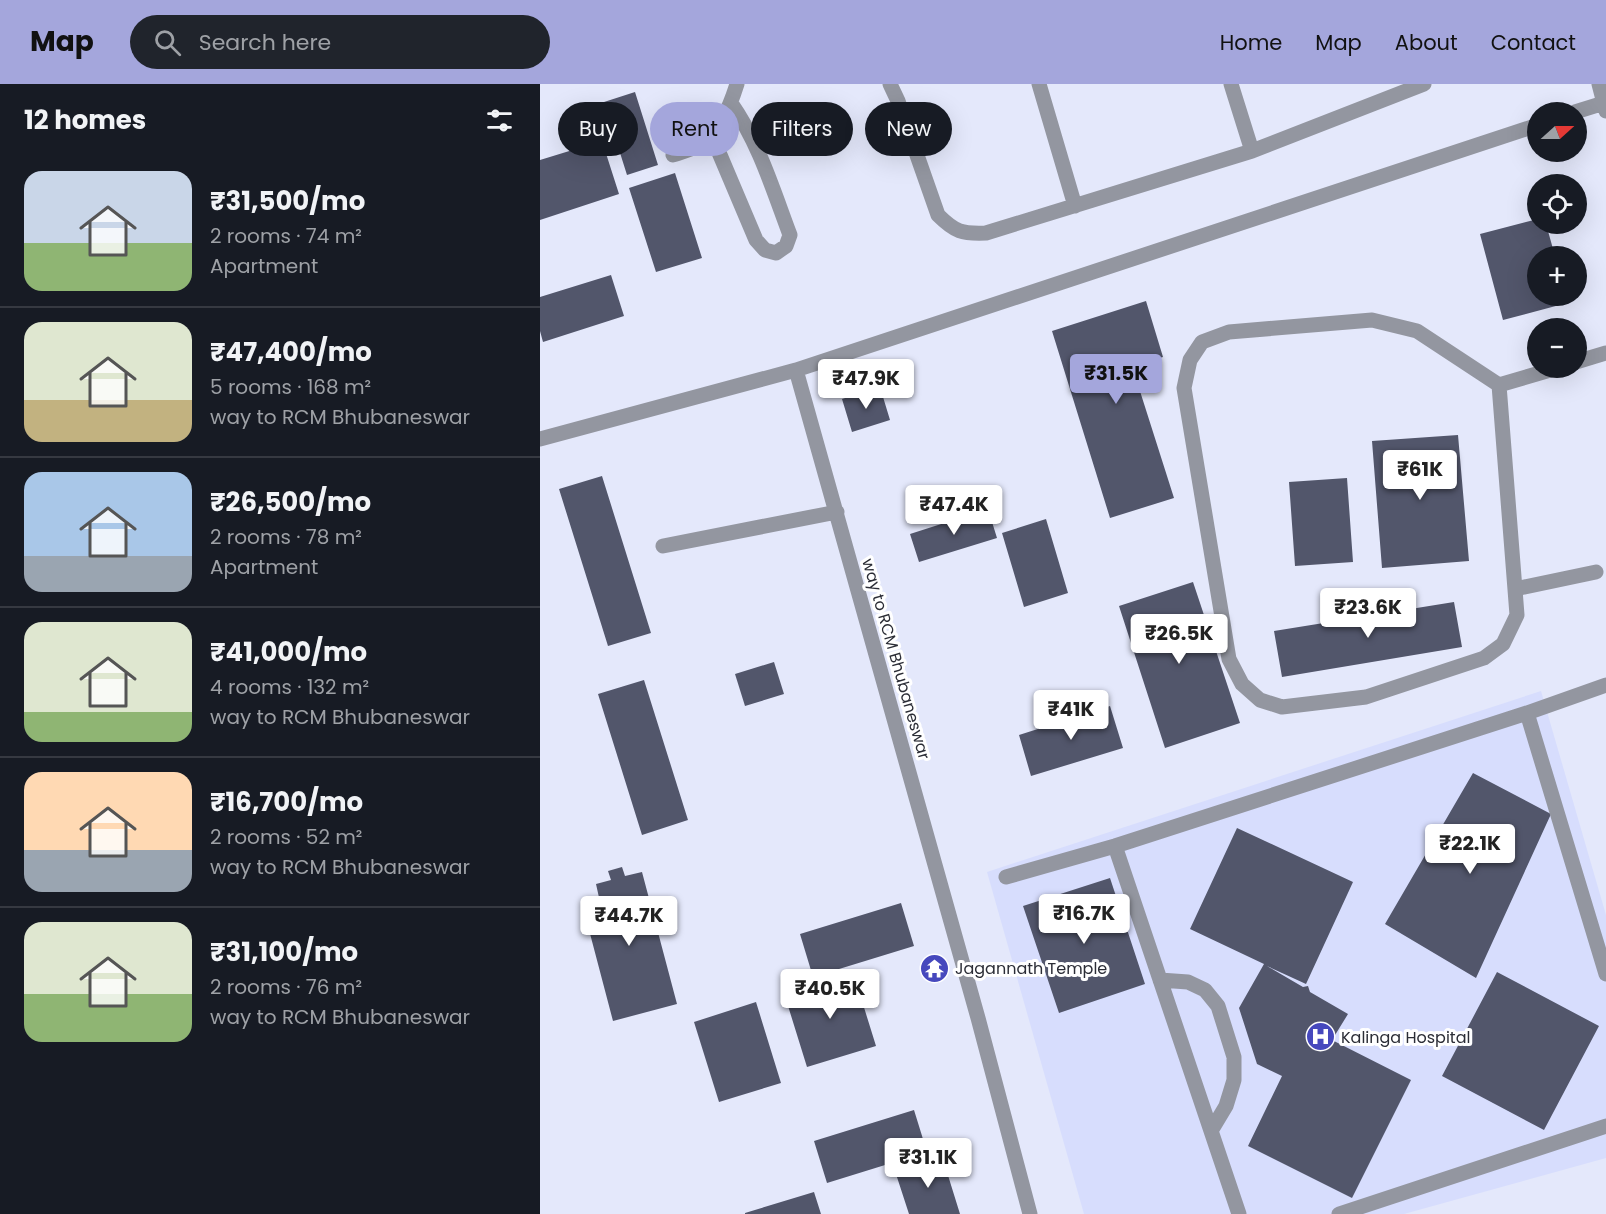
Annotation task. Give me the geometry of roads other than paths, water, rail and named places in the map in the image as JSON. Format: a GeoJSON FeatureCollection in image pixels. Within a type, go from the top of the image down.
{"type":"FeatureCollection","features":[{"type":"Feature","properties":{"kind":"street"},"geometry":{"type":"LineString","coordinates":[[731,102],[737,84]]}},
{"type":"Feature","properties":{"kind":"street"},"geometry":{"type":"LineString","coordinates":[[890,84],[938,215],[950,227],[965,234],[986,233],[1252,151],[1416,85]]}},
{"type":"Feature","properties":{"kind":"street"},"geometry":{"type":"LineString","coordinates":[[1039,84],[1075,206]]}},
{"type":"Feature","properties":{"kind":"street"},"geometry":{"type":"LineString","coordinates":[[1232,84],[1252,151]]}},
{"type":"Feature","properties":{"kind":"street"},"geometry":{"type":"LineString","coordinates":[[1587,110],[1605,107],[1599,84]]}},
{"type":"Feature","properties":{"kind":"street"},"geometry":{"type":"LineString","coordinates":[[720,156],[756,240],[765,250],[776,253],[786,246],[790,236],[750,134],[739,116]]}},
{"type":"Feature","properties":{"kind":"street"},"geometry":{"type":"LineString","coordinates":[[540,439],[796,370],[1527,129]]}},
{"type":"Feature","properties":{"kind":"street"},"geometry":{"type":"LineString","coordinates":[[1499,385],[1516,615],[1503,644],[1484,658],[1366,697],[1282,707],[1260,700],[1242,684],[1229,658],[1184,388],[1190,360],[1202,342],[1229,332],[1372,320],[1417,331],[1499,385],[1527,377]]}},
{"type":"Feature","properties":{"kind":"street"},"geometry":{"type":"LineString","coordinates":[[1587,359],[1606,353]]}},
{"type":"Feature","properties":{"kind":"street","name":"way to RCM Bhubaneswar"},"geometry":{"type":"LineString","coordinates":[[796,370],[978,1018],[1030,1214]]}},
{"type":"Feature","properties":{"kind":"street"},"geometry":{"type":"LineString","coordinates":[[663,546],[837,512]]}},
{"type":"Feature","properties":{"kind":"street"},"geometry":{"type":"LineString","coordinates":[[1515,588],[1596,572]]}},
{"type":"Feature","properties":{"kind":"street"},"geometry":{"type":"LineString","coordinates":[[1006,878],[1115,846],[1527,713],[1606,685]]}},
{"type":"Feature","properties":{"kind":"street"},"geometry":{"type":"LineString","coordinates":[[1527,713],[1606,974]]}},
{"type":"Feature","properties":{"kind":"street"},"geometry":{"type":"LineString","coordinates":[[1115,846],[1239,1214]]}},
{"type":"Feature","properties":{"kind":"street"},"geometry":{"type":"LineString","coordinates":[[1160,980],[1188,982],[1205,990],[1218,1006],[1234,1057],[1234,1080],[1226,1106],[1211,1131]]}},
{"type":"Feature","properties":{"kind":"street"},"geometry":{"type":"LineString","coordinates":[[1339,1214],[1606,1126]]}},
{"type":"Feature","properties":{"kind":"place","name":"Jagannath Temple"},"geometry":{"type":"Point","coordinates":[934,968]}},
{"type":"Feature","properties":{"kind":"place","name":"Kalinga Hospital"},"geometry":{"type":"Point","coordinates":[1320,1037]}}]}
